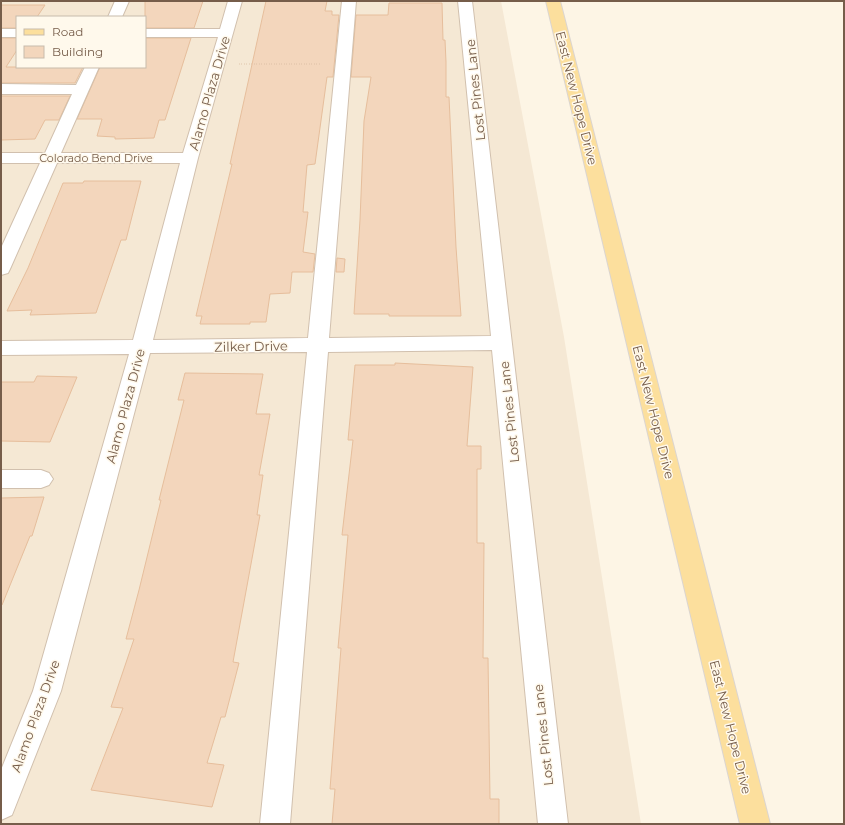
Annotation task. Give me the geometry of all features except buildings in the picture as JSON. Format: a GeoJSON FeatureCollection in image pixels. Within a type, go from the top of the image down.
{"type":"FeatureCollection","features":[{"type":"Feature","properties":{"kind":"main road","name":"East New Hope Drive"},"geometry":{"type":"LineString","coordinates":[[553,1],[755,824]]}},
{"type":"Feature","properties":{"kind":"street"},"geometry":{"type":"LineString","coordinates":[[114,16],[122,1]]}},
{"type":"Feature","properties":{"kind":"street","name":"Alamo Plaza Drive"},"geometry":{"type":"LineString","coordinates":[[1,805],[47,691],[141,346],[190,158],[235,1]]}},
{"type":"Feature","properties":{"kind":"street"},"geometry":{"type":"LineString","coordinates":[[275,824],[349,1]]}},
{"type":"Feature","properties":{"kind":"street","name":"Lost Pines Lane"},"geometry":{"type":"LineString","coordinates":[[465,1],[553,824]]}},
{"type":"Feature","properties":{"kind":"street"},"geometry":{"type":"LineString","coordinates":[[1,33],[16,33]]}},
{"type":"Feature","properties":{"kind":"street"},"geometry":{"type":"LineString","coordinates":[[146,33],[226,33]]}},
{"type":"Feature","properties":{"kind":"street"},"geometry":{"type":"LineString","coordinates":[[1,268],[7,242],[51,159],[92,68]]}},
{"type":"Feature","properties":{"kind":"street"},"geometry":{"type":"LineString","coordinates":[[1,89],[81,90]]}},
{"type":"Feature","properties":{"kind":"street","name":"Colorado Bend Drive"},"geometry":{"type":"LineString","coordinates":[[1,158],[190,158]]}},
{"type":"Feature","properties":{"kind":"street","name":"Zilker Drive"},"geometry":{"type":"LineString","coordinates":[[1,348],[502,343]]}},
{"type":"Feature","properties":{"kind":"street"},"geometry":{"type":"LineString","coordinates":[[1,479],[41,478]]}},
{"type":"Feature","properties":{"kind":"path"},"geometry":{"type":"LineString","coordinates":[[237,64],[343,64]]}},
{"type":"Feature","properties":{"kind":"shaded area"},"geometry":{"type":"Polygon","coordinates":[[[1,1],[501,1],[564,337],[641,824],[1,824],[1,1]]]}}]}
